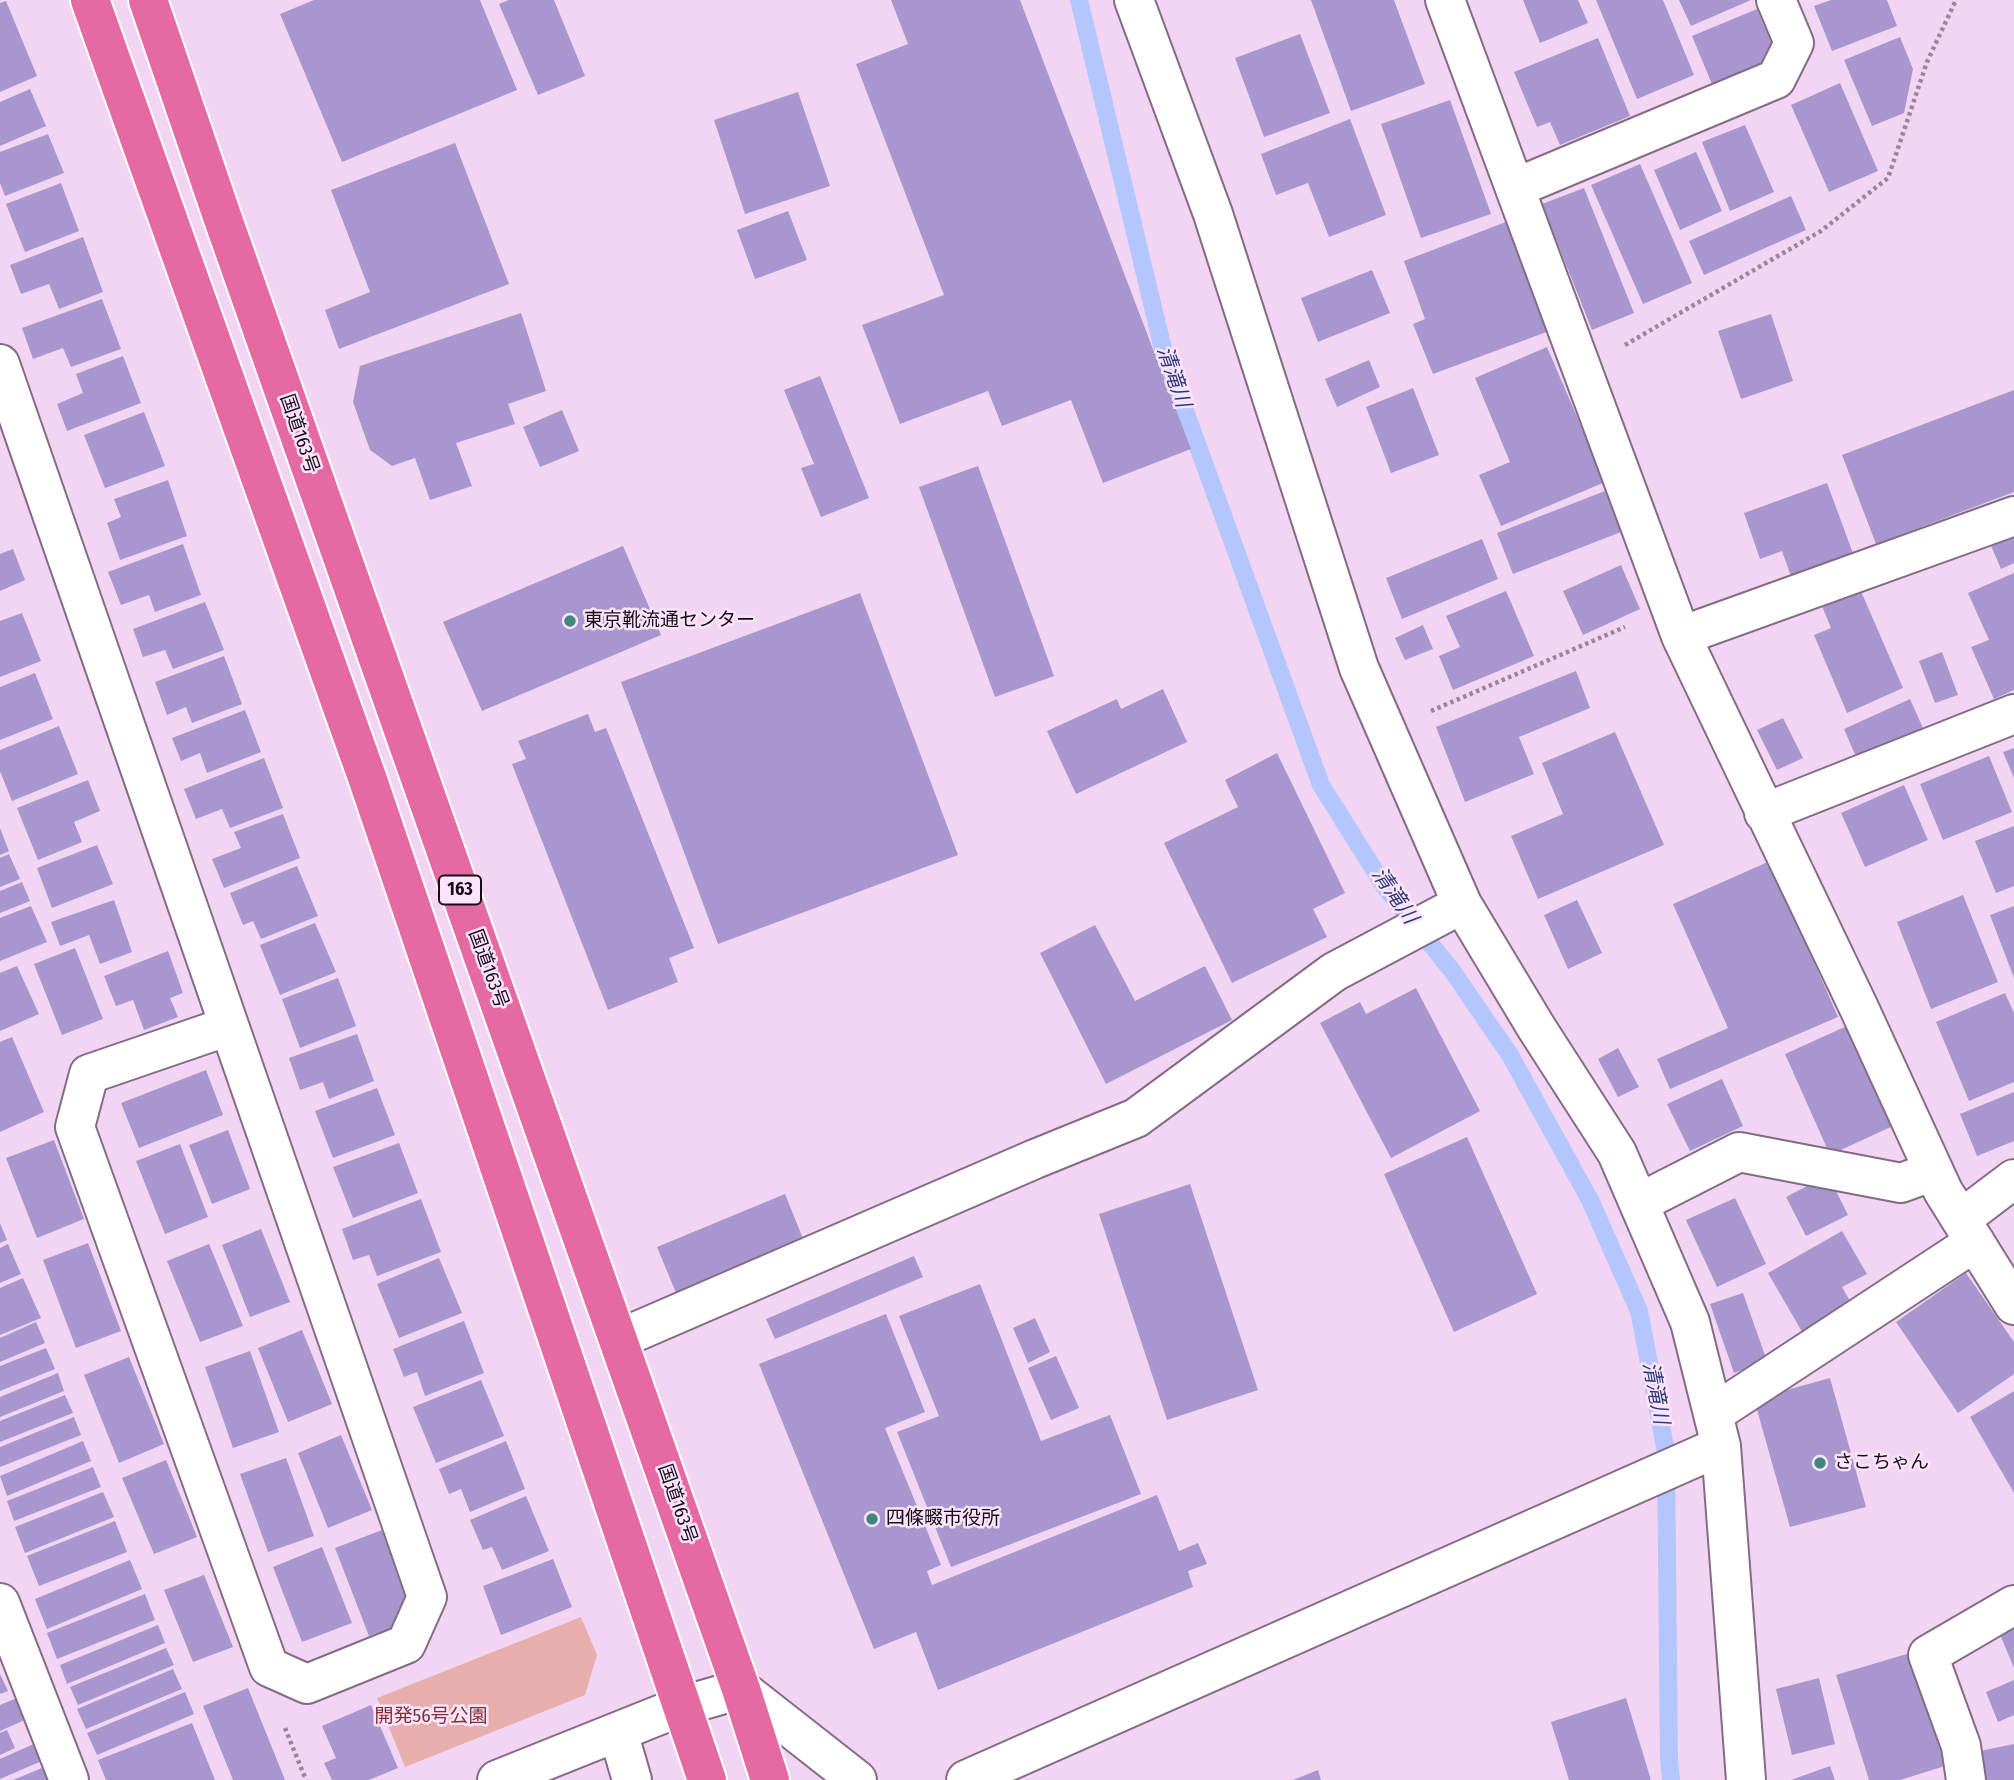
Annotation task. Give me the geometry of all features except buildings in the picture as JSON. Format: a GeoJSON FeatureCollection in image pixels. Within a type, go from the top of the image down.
{"type":"FeatureCollection","features":[{"type":"Feature","properties":{"kind":"highway","name":"163"},"geometry":{"type":"LineString","coordinates":[[90,0],[368,780],[706,1780]]}},
{"type":"Feature","properties":{"kind":"highway","name":"国道163号"},"geometry":{"type":"LineString","coordinates":[[148,0],[241,271],[620,1339],[741,1689],[769,1780]]}},
{"type":"Feature","properties":{"kind":"street"},"geometry":{"type":"LineString","coordinates":[[1134,0],[1213,214],[1359,668],[1457,907],[1617,1153],[1690,1322],[1709,1439],[1746,1780]]}},
{"type":"Feature","properties":{"kind":"street"},"geometry":{"type":"LineString","coordinates":[[1445,0],[1676,622],[1943,1191],[2014,1305]]}},
{"type":"Feature","properties":{"kind":"street"},"geometry":{"type":"LineString","coordinates":[[1515,188],[1776,79],[1794,43],[1776,0]]}},
{"type":"Feature","properties":{"kind":"street"},"geometry":{"type":"LineString","coordinates":[[0,364],[427,1597],[406,1644],[307,1684],[269,1667],[75,1126],[89,1074],[229,1026]]}},
{"type":"Feature","properties":{"kind":"street"},"geometry":{"type":"LineString","coordinates":[[1676,622],[2014,516]]}},
{"type":"Feature","properties":{"kind":"street"},"geometry":{"type":"LineString","coordinates":[[1764,813],[2014,714]]}},
{"type":"Feature","properties":{"kind":"street"},"geometry":{"type":"LineString","coordinates":[[620,1339],[1136,1118],[1334,972],[1457,907]]}},
{"type":"Feature","properties":{"kind":"street"},"geometry":{"type":"LineString","coordinates":[[1639,1203],[1739,1152],[1901,1183],[1934,1171]]}},
{"type":"Feature","properties":{"kind":"street"},"geometry":{"type":"LineString","coordinates":[[966,1780],[1648,1479],[1709,1439],[1968,1231],[2014,1180]]}},
{"type":"Feature","properties":{"kind":"street"},"geometry":{"type":"LineString","coordinates":[[0,1603],[69,1780]]}},
{"type":"Feature","properties":{"kind":"street"},"geometry":{"type":"LineString","coordinates":[[1966,1780],[1961,1746],[1928,1655],[2014,1605]]}},
{"type":"Feature","properties":{"kind":"street"},"geometry":{"type":"LineString","coordinates":[[498,1780],[682,1706],[741,1689],[857,1780]]}},
{"type":"Feature","properties":{"kind":"street"},"geometry":{"type":"LineString","coordinates":[[618,1732],[632,1780]]}},
{"type":"Feature","properties":{"kind":"path"},"geometry":{"type":"LineString","coordinates":[[1582,370],[1821,231],[1888,178],[1927,62],[1956,0]]}},
{"type":"Feature","properties":{"kind":"path"},"geometry":{"type":"LineString","coordinates":[[1438,708],[1676,622]]}},
{"type":"Feature","properties":{"kind":"path"},"geometry":{"type":"LineString","coordinates":[[280,1716],[306,1780]]}},
{"type":"Feature","properties":{"kind":"green space","name":"開発56号公園"},"geometry":{"type":"Polygon","coordinates":[[[581,1617],[597,1655],[585,1695],[405,1767],[377,1698],[581,1617]]]}},
{"type":"Feature","properties":{"kind":"waterway","name":"清滝川"},"geometry":{"type":"LineString","coordinates":[[1079,0],[1164,353],[1321,785],[1385,887],[1453,972],[1510,1055],[1590,1200],[1639,1311],[1666,1452],[1671,1780]]}},
{"type":"Feature","properties":{"kind":"place","name":"東京靴流通センター"},"geometry":{"type":"Point","coordinates":[570,621]}},
{"type":"Feature","properties":{"kind":"place","name":"さこちゃん"},"geometry":{"type":"Point","coordinates":[1820,1463]}},
{"type":"Feature","properties":{"kind":"place","name":"四條畷市役所"},"geometry":{"type":"Point","coordinates":[872,1519]}}]}
